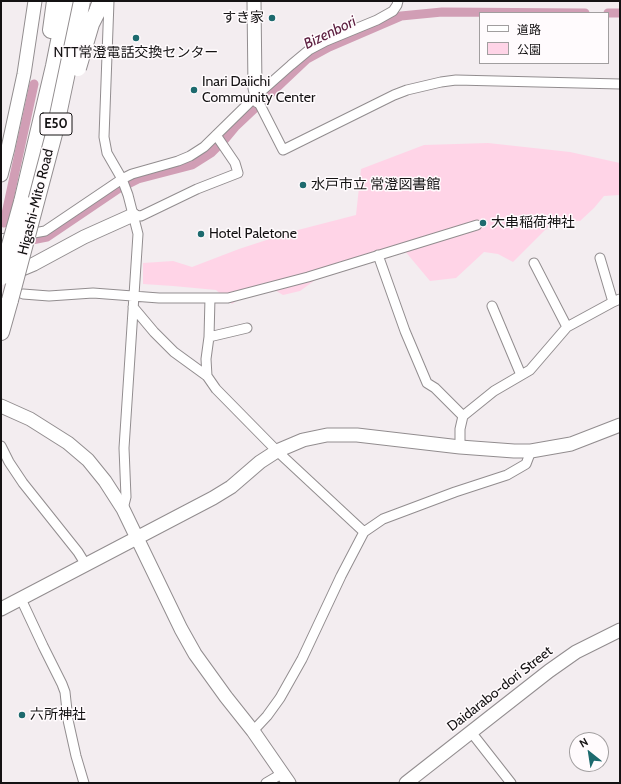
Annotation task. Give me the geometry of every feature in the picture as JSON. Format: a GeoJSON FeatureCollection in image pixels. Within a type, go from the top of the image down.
{"type":"FeatureCollection","features":[{"type":"Feature","properties":{"kind":"highway"},"geometry":{"type":"LineString","coordinates":[[22,202],[46,66],[55,1]]}},
{"type":"Feature","properties":{"kind":"highway","name":"Higashi-Mito Road"},"geometry":{"type":"LineString","coordinates":[[1,277],[22,202],[54,66],[67,1]]}},
{"type":"Feature","properties":{"kind":"highway","name":"Higashi-Mito Road"},"geometry":{"type":"LineString","coordinates":[[1,332],[17,297],[25,247],[55,126],[82,1]]}},
{"type":"Feature","properties":{"kind":"highway"},"geometry":{"type":"LineString","coordinates":[[25,247],[43,208],[72,91],[91,24],[101,1]]}},
{"type":"Feature","properties":{"kind":"street"},"geometry":{"type":"LineString","coordinates":[[1,175],[24,74],[35,1]]}},
{"type":"Feature","properties":{"kind":"street"},"geometry":{"type":"LineString","coordinates":[[109,1],[104,137],[107,153],[123,181],[128,195],[138,234],[124,448],[126,497],[123,508]]}},
{"type":"Feature","properties":{"kind":"street"},"geometry":{"type":"LineString","coordinates":[[254,1],[255,88],[259,102],[283,150],[394,95],[407,90],[441,82],[456,80],[620,84]]}},
{"type":"Feature","properties":{"kind":"street"},"geometry":{"type":"LineString","coordinates":[[1,240],[45,231],[132,174],[178,161],[190,156],[204,147],[221,141],[259,102],[291,65],[309,50],[326,41],[377,20],[393,11],[398,1]]}},
{"type":"Feature","properties":{"kind":"street"},"geometry":{"type":"LineString","coordinates":[[1,277],[34,264],[84,237],[133,215],[141,216],[197,189],[238,173],[235,163],[221,141]]}},
{"type":"Feature","properties":{"kind":"street"},"geometry":{"type":"LineString","coordinates":[[17,297],[93,293],[133,296],[228,298],[308,277],[477,225]]}},
{"type":"Feature","properties":{"kind":"street"},"geometry":{"type":"LineString","coordinates":[[378,255],[405,331],[427,383],[435,388],[463,416]]}},
{"type":"Feature","properties":{"kind":"street"},"geometry":{"type":"LineString","coordinates":[[460,447],[460,429],[463,416],[494,391],[530,370],[567,327],[616,300],[600,258]]}},
{"type":"Feature","properties":{"kind":"street"},"geometry":{"type":"LineString","coordinates":[[534,263],[567,327]]}},
{"type":"Feature","properties":{"kind":"street"},"geometry":{"type":"LineString","coordinates":[[207,376],[206,359],[209,337],[210,298]]}},
{"type":"Feature","properties":{"kind":"street"},"geometry":{"type":"LineString","coordinates":[[492,306],[521,375]]}},
{"type":"Feature","properties":{"kind":"street"},"geometry":{"type":"LineString","coordinates":[[133,307],[154,332],[174,352],[207,376],[216,389],[277,450],[364,532]]}},
{"type":"Feature","properties":{"kind":"street"},"geometry":{"type":"LineString","coordinates":[[209,337],[247,328]]}},
{"type":"Feature","properties":{"kind":"street"},"geometry":{"type":"LineString","coordinates":[[1,406],[30,419],[68,443],[88,460],[105,481],[123,508],[181,629],[195,654],[253,731],[286,778],[266,783]]}},
{"type":"Feature","properties":{"kind":"street"},"geometry":{"type":"LineString","coordinates":[[1,609],[213,498],[231,487],[260,462],[277,450],[303,440],[327,435],[357,435],[460,447],[531,451],[571,444],[620,425]]}},
{"type":"Feature","properties":{"kind":"street"},"geometry":{"type":"LineString","coordinates":[[1,446],[9,462],[23,483],[78,552],[86,565]]}},
{"type":"Feature","properties":{"kind":"street"},"geometry":{"type":"LineString","coordinates":[[253,731],[267,716],[280,698],[302,659],[341,576],[364,532],[383,519],[455,492],[507,475],[526,464],[531,451]]}},
{"type":"Feature","properties":{"kind":"street"},"geometry":{"type":"LineString","coordinates":[[21,598],[65,692],[68,720],[84,783]]}},
{"type":"Feature","properties":{"kind":"street","name":"Daidarabo-dori Street"},"geometry":{"type":"LineString","coordinates":[[406,783],[565,659],[620,630]]}},
{"type":"Feature","properties":{"kind":"street"},"geometry":{"type":"LineString","coordinates":[[470,732],[511,783]]}},
{"type":"Feature","properties":{"kind":"green space"},"geometry":{"type":"Polygon","coordinates":[[[488,143],[570,152],[620,163],[620,195],[604,196],[580,221],[554,221],[513,262],[498,254],[484,252],[456,278],[430,281],[399,244],[340,262],[300,291],[283,295],[263,283],[232,304],[216,290],[143,284],[143,263],[173,261],[192,267],[239,249],[294,231],[356,215],[361,169],[424,145],[488,143]]]}},
{"type":"Feature","properties":{"kind":"waterway","name":"Bizenbori"},"geometry":{"type":"LineString","coordinates":[[1,246],[47,237],[118,189],[138,179],[192,165],[211,153],[235,127],[307,59],[329,47],[401,16],[442,12],[479,12]]}},
{"type":"Feature","properties":{"kind":"waterway","name":"Bizenbori"},"geometry":{"type":"LineString","coordinates":[[609,13],[620,13]]}},
{"type":"Feature","properties":{"kind":"waterway"},"geometry":{"type":"LineString","coordinates":[[4,223],[34,84]]}},
{"type":"Feature","properties":{"kind":"place","name":"すき家"},"geometry":{"type":"Point","coordinates":[272,18]}},
{"type":"Feature","properties":{"kind":"place","name":"NTT常澄電話交換センター"},"geometry":{"type":"Point","coordinates":[136,38]}},
{"type":"Feature","properties":{"kind":"place","name":"Inari Daiichi Community Center"},"geometry":{"type":"Point","coordinates":[194,90]}},
{"type":"Feature","properties":{"kind":"place","name":"水戸市立 常澄図書館"},"geometry":{"type":"Point","coordinates":[303,185]}},
{"type":"Feature","properties":{"kind":"place","name":"大串稲荷神社"},"geometry":{"type":"Point","coordinates":[483,223]}},
{"type":"Feature","properties":{"kind":"place","name":"Hotel Paletone"},"geometry":{"type":"Point","coordinates":[201,234]}},
{"type":"Feature","properties":{"kind":"place","name":"六所神社"},"geometry":{"type":"Point","coordinates":[22,715]}}]}
